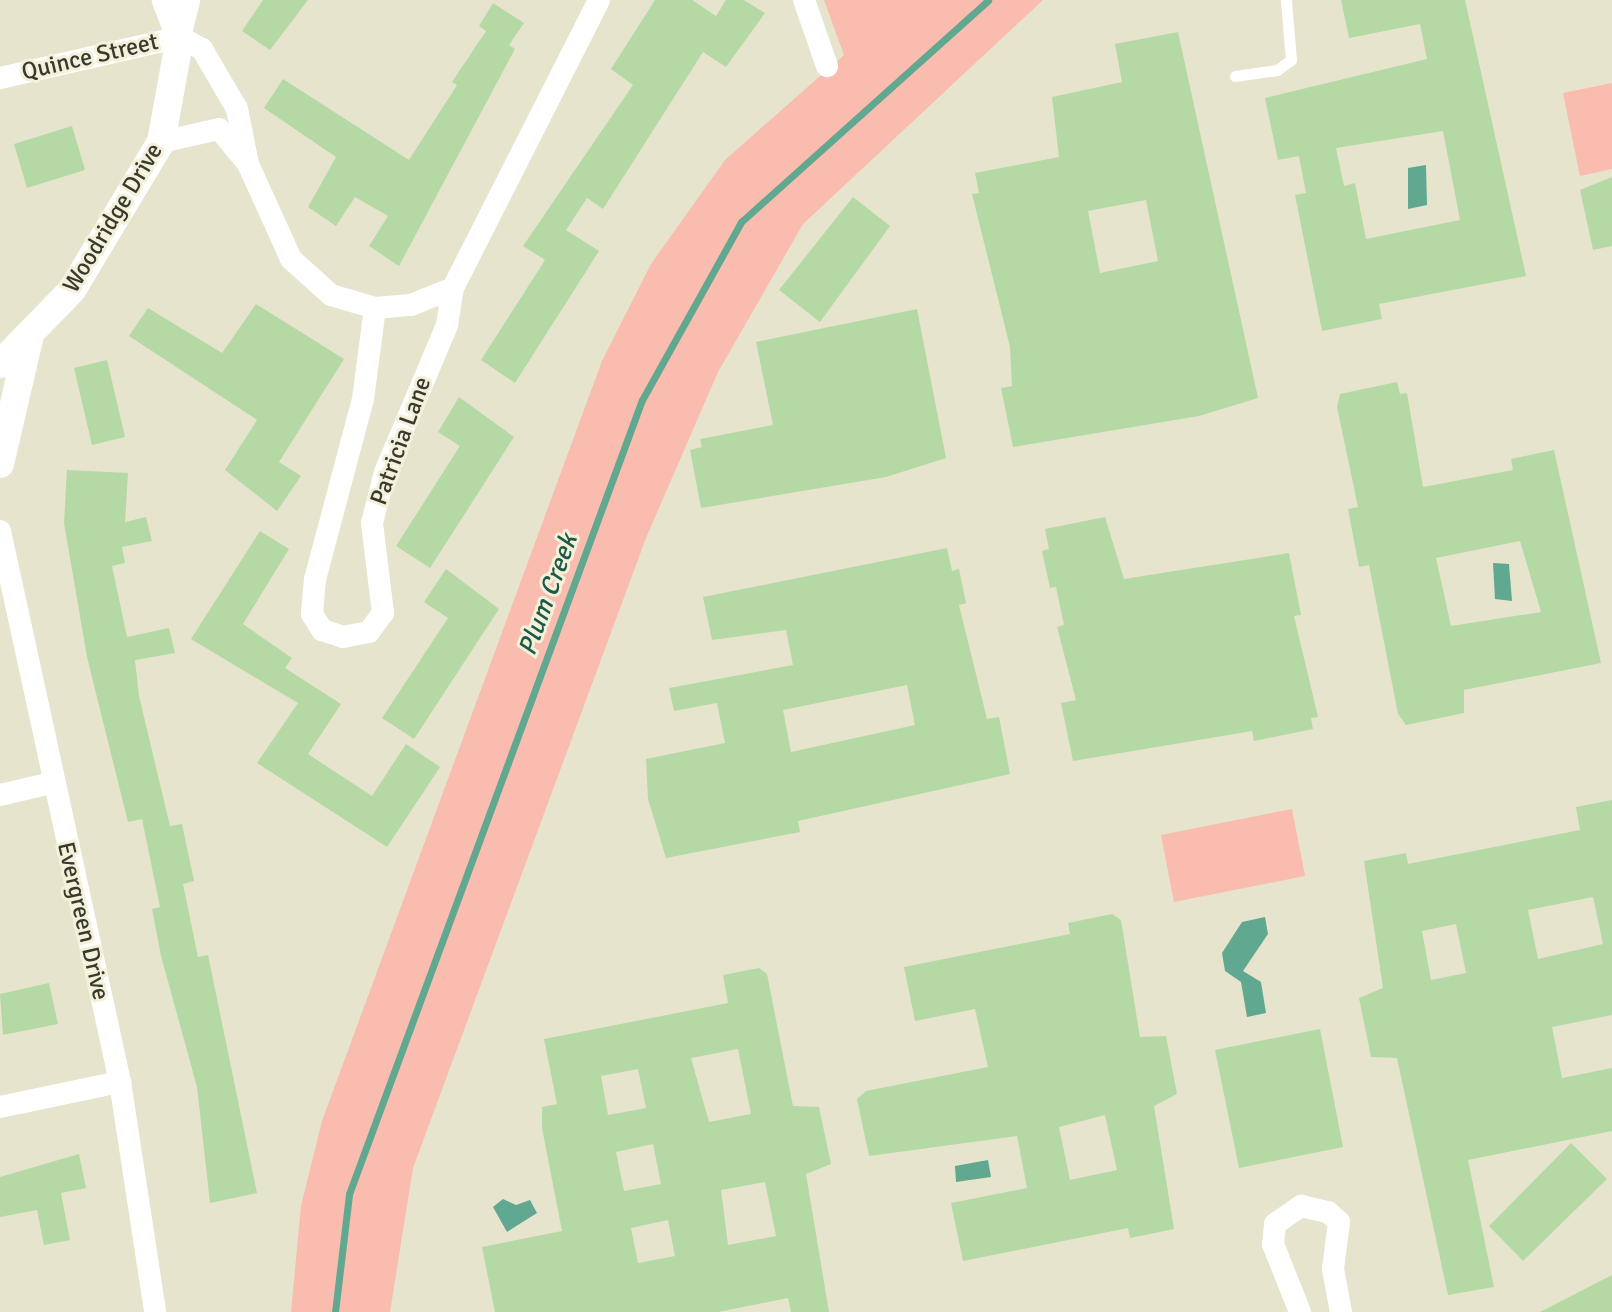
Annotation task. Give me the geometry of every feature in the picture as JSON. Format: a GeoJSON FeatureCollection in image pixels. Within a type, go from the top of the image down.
{"type":"FeatureCollection","features":[{"type":"Feature","properties":{"kind":"street"},"geometry":{"type":"LineString","coordinates":[[166,0],[180,37],[202,49],[237,109],[248,164],[291,259],[331,295],[375,308],[411,305],[453,288]]}},
{"type":"Feature","properties":{"kind":"street","name":"Woodridge Drive"},"geometry":{"type":"LineString","coordinates":[[0,364],[29,339],[72,290],[161,142],[189,0]]}},
{"type":"Feature","properties":{"kind":"street","name":"Patricia Lane"},"geometry":{"type":"LineString","coordinates":[[375,308],[363,399],[315,579],[312,614],[322,630],[343,637],[369,632],[383,613],[372,523],[385,472],[447,325],[453,288],[599,0]]}},
{"type":"Feature","properties":{"kind":"street"},"geometry":{"type":"LineString","coordinates":[[804,0],[827,66]]}},
{"type":"Feature","properties":{"kind":"street","name":"Quince Street"},"geometry":{"type":"LineString","coordinates":[[0,78],[180,37]]}},
{"type":"Feature","properties":{"kind":"street"},"geometry":{"type":"LineString","coordinates":[[161,142],[219,129],[248,164]]}},
{"type":"Feature","properties":{"kind":"street"},"geometry":{"type":"LineString","coordinates":[[0,464],[29,339]]}},
{"type":"Feature","properties":{"kind":"street","name":"Evergreen Drive"},"geometry":{"type":"LineString","coordinates":[[0,531],[51,783],[120,1082],[155,1312]]}},
{"type":"Feature","properties":{"kind":"street"},"geometry":{"type":"LineString","coordinates":[[0,795],[51,783]]}},
{"type":"Feature","properties":{"kind":"street"},"geometry":{"type":"LineString","coordinates":[[0,1107],[120,1082]]}},
{"type":"Feature","properties":{"kind":"street"},"geometry":{"type":"LineString","coordinates":[[1300,1312],[1273,1244],[1275,1224],[1301,1206],[1328,1212],[1339,1222],[1333,1269],[1341,1312]]}},
{"type":"Feature","properties":{"kind":"lane"},"geometry":{"type":"LineString","coordinates":[[1235,76],[1277,70],[1291,60],[1286,0]]}},
{"type":"Feature","properties":{"kind":"shaded area"},"geometry":{"type":"Polygon","coordinates":[[[824,0],[1043,0],[803,224],[718,372],[646,538],[413,1168],[390,1312],[291,1312],[301,1206],[322,1121],[602,361],[651,264],[725,160],[844,55],[824,0]]]}},
{"type":"Feature","properties":{"kind":"shaded area"},"geometry":{"type":"Polygon","coordinates":[[[1612,83],[1612,169],[1580,176],[1563,93],[1612,83]]]}},
{"type":"Feature","properties":{"kind":"shaded area"},"geometry":{"type":"Polygon","coordinates":[[[1426,165],[1427,205],[1408,209],[1408,168],[1426,165]]]}},
{"type":"Feature","properties":{"kind":"shaded area"},"geometry":{"type":"Polygon","coordinates":[[[1493,563],[1509,564],[1512,601],[1495,599],[1493,563]]]}},
{"type":"Feature","properties":{"kind":"shaded area"},"geometry":{"type":"Polygon","coordinates":[[[1292,809],[1305,876],[1174,902],[1161,835],[1292,809]]]}},
{"type":"Feature","properties":{"kind":"shaded area"},"geometry":{"type":"Polygon","coordinates":[[[1265,917],[1268,934],[1243,971],[1261,982],[1266,1013],[1247,1017],[1241,982],[1225,971],[1222,953],[1242,922],[1265,917]]]}},
{"type":"Feature","properties":{"kind":"shaded area"},"geometry":{"type":"Polygon","coordinates":[[[988,1160],[991,1177],[956,1182],[955,1166],[988,1160]]]}},
{"type":"Feature","properties":{"kind":"shaded area"},"geometry":{"type":"Polygon","coordinates":[[[503,1199],[516,1205],[530,1200],[537,1213],[507,1232],[493,1207],[503,1199]]]}},
{"type":"Feature","properties":{"kind":"building"},"geometry":{"type":"Polygon","coordinates":[[[263,0],[308,0],[270,50],[242,31],[263,0]]]}},
{"type":"Feature","properties":{"kind":"building"},"geometry":{"type":"Polygon","coordinates":[[[655,0],[692,0],[716,16],[726,0],[744,0],[765,13],[726,67],[703,52],[603,209],[587,198],[566,230],[599,251],[515,383],[481,360],[545,260],[523,246],[633,85],[611,69],[655,0]]]}},
{"type":"Feature","properties":{"kind":"building"},"geometry":{"type":"Polygon","coordinates":[[[1341,0],[1465,0],[1526,276],[1379,304],[1382,319],[1322,331],[1295,195],[1306,193],[1299,156],[1278,160],[1265,98],[1427,59],[1420,24],[1349,38],[1341,0]],[[1443,131],[1336,148],[1344,186],[1355,183],[1366,239],[1460,220],[1443,131]]]}},
{"type":"Feature","properties":{"kind":"building"},"geometry":{"type":"Polygon","coordinates":[[[493,3],[524,23],[509,45],[515,49],[399,266],[369,246],[388,216],[355,197],[336,226],[308,207],[336,157],[264,108],[283,79],[409,160],[457,85],[452,82],[486,31],[479,26],[493,3]]]}},
{"type":"Feature","properties":{"kind":"building"},"geometry":{"type":"Polygon","coordinates":[[[1178,32],[1258,398],[1199,416],[1013,447],[1001,388],[1012,386],[1010,347],[972,194],[979,193],[975,173],[1059,157],[1052,97],[1122,82],[1115,44],[1178,32]],[[1146,200],[1088,211],[1100,273],[1158,261],[1146,200]]]}},
{"type":"Feature","properties":{"kind":"building"},"geometry":{"type":"Polygon","coordinates":[[[72,126],[85,170],[27,188],[14,144],[72,126]]]}},
{"type":"Feature","properties":{"kind":"building"},"geometry":{"type":"Polygon","coordinates":[[[1612,177],[1612,246],[1593,250],[1580,190],[1612,177]]]}},
{"type":"Feature","properties":{"kind":"building"},"geometry":{"type":"Polygon","coordinates":[[[853,197],[890,226],[820,322],[779,290],[853,197]]]}},
{"type":"Feature","properties":{"kind":"building"},"geometry":{"type":"Polygon","coordinates":[[[256,304],[344,359],[279,462],[301,476],[277,511],[225,470],[257,420],[129,336],[148,308],[222,353],[256,304]]]}},
{"type":"Feature","properties":{"kind":"building"},"geometry":{"type":"Polygon","coordinates":[[[917,309],[946,458],[886,477],[701,508],[690,450],[702,447],[700,439],[773,425],[756,342],[917,309]]]}},
{"type":"Feature","properties":{"kind":"building"},"geometry":{"type":"Polygon","coordinates":[[[107,360],[125,437],[92,445],[74,368],[107,360]]]}},
{"type":"Feature","properties":{"kind":"building"},"geometry":{"type":"Polygon","coordinates":[[[1397,382],[1400,394],[1407,393],[1423,487],[1513,470],[1511,459],[1554,450],[1601,663],[1464,690],[1464,713],[1406,725],[1398,714],[1369,565],[1359,567],[1348,509],[1358,507],[1337,407],[1340,394],[1397,382]],[[1520,541],[1436,558],[1451,626],[1541,612],[1520,541]]]}},
{"type":"Feature","properties":{"kind":"building"},"geometry":{"type":"Polygon","coordinates":[[[459,397],[514,437],[430,568],[396,546],[460,446],[438,432],[459,397]]]}},
{"type":"Feature","properties":{"kind":"building"},"geometry":{"type":"Polygon","coordinates":[[[67,470],[128,473],[125,522],[146,517],[152,541],[122,547],[125,563],[112,566],[127,637],[169,628],[175,653],[135,660],[139,696],[170,826],[182,824],[194,881],[183,884],[198,957],[208,955],[257,1193],[210,1203],[197,1087],[161,956],[152,909],[160,907],[142,819],[128,822],[87,657],[64,523],[67,470]]]}},
{"type":"Feature","properties":{"kind":"building"},"geometry":{"type":"Polygon","coordinates":[[[1105,517],[1124,579],[1289,553],[1301,615],[1294,616],[1318,717],[1311,718],[1313,729],[1254,741],[1252,731],[1073,761],[1061,703],[1076,700],[1057,627],[1064,625],[1056,587],[1050,588],[1042,551],[1049,549],[1045,529],[1105,517]]]}},
{"type":"Feature","properties":{"kind":"building"},"geometry":{"type":"Polygon","coordinates":[[[260,531],[289,549],[243,624],[292,658],[285,668],[341,704],[308,754],[372,796],[406,744],[440,767],[387,847],[257,763],[298,703],[191,639],[260,531]]]}},
{"type":"Feature","properties":{"kind":"building"},"geometry":{"type":"Polygon","coordinates":[[[947,548],[952,571],[959,569],[966,603],[959,605],[987,719],[999,717],[1010,774],[798,821],[800,832],[666,858],[648,799],[646,759],[725,743],[717,703],[674,711],[669,688],[793,665],[786,630],[712,640],[703,597],[947,548]],[[907,685],[783,710],[791,752],[915,725],[907,685]]]}},
{"type":"Feature","properties":{"kind":"building"},"geometry":{"type":"Polygon","coordinates":[[[446,569],[499,609],[414,739],[382,718],[448,618],[424,602],[446,569]]]}},
{"type":"Feature","properties":{"kind":"building"},"geometry":{"type":"Polygon","coordinates":[[[1612,800],[1612,1015],[1552,1027],[1562,1078],[1612,1068],[1612,1131],[1468,1160],[1494,1287],[1448,1295],[1397,1058],[1371,1057],[1359,998],[1383,988],[1364,861],[1406,853],[1408,864],[1580,830],[1576,807],[1612,800]],[[1593,897],[1528,910],[1538,959],[1603,944],[1593,897]],[[1456,924],[1422,931],[1431,980],[1466,973],[1456,924]]]}},
{"type":"Feature","properties":{"kind":"building"},"geometry":{"type":"Polygon","coordinates":[[[1112,914],[1121,920],[1140,1037],[1166,1036],[1177,1094],[1154,1106],[1174,1229],[1130,1238],[1128,1228],[963,1261],[951,1203],[1027,1188],[1017,1136],[869,1156],[857,1099],[866,1091],[988,1067],[975,1009],[915,1021],[904,967],[1070,934],[1068,923],[1112,914]],[[1105,1115],[1059,1127],[1070,1180],[1117,1170],[1105,1115]]]}},
{"type":"Feature","properties":{"kind":"building"},"geometry":{"type":"Polygon","coordinates":[[[759,968],[767,974],[793,1106],[819,1107],[831,1164],[806,1174],[829,1312],[791,1312],[788,1298],[718,1312],[495,1312],[482,1247],[562,1231],[542,1128],[542,1107],[557,1104],[544,1039],[728,1003],[723,975],[759,968]],[[738,1049],[691,1058],[709,1122],[751,1114],[738,1049]],[[638,1069],[601,1076],[608,1115],[646,1108],[638,1069]],[[653,1144],[616,1152],[624,1191],[661,1184],[653,1144]],[[765,1182],[721,1190],[728,1245],[776,1236],[765,1182]],[[668,1220],[631,1228],[638,1263],[675,1256],[668,1220]]]}},
{"type":"Feature","properties":{"kind":"building"},"geometry":{"type":"Polygon","coordinates":[[[49,983],[58,1024],[3,1035],[0,994],[49,983]]]}},
{"type":"Feature","properties":{"kind":"building"},"geometry":{"type":"Polygon","coordinates":[[[1320,1029],[1343,1147],[1239,1168],[1215,1050],[1320,1029]]]}},
{"type":"Feature","properties":{"kind":"building"},"geometry":{"type":"Polygon","coordinates":[[[1571,1143],[1607,1179],[1523,1261],[1489,1226],[1571,1143]]]}},
{"type":"Feature","properties":{"kind":"building"},"geometry":{"type":"Polygon","coordinates":[[[79,1154],[86,1188],[61,1193],[70,1240],[44,1245],[37,1210],[0,1217],[0,1177],[79,1154]]]}},
{"type":"Feature","properties":{"kind":"building"},"geometry":{"type":"Polygon","coordinates":[[[1612,1275],[1612,1312],[1540,1312],[1612,1275]]]}},
{"type":"Feature","properties":{"kind":"waterway","name":"Plum Creek"},"geometry":{"type":"LineString","coordinates":[[335,1312],[349,1194],[642,400],[741,222],[988,0]]}}]}
